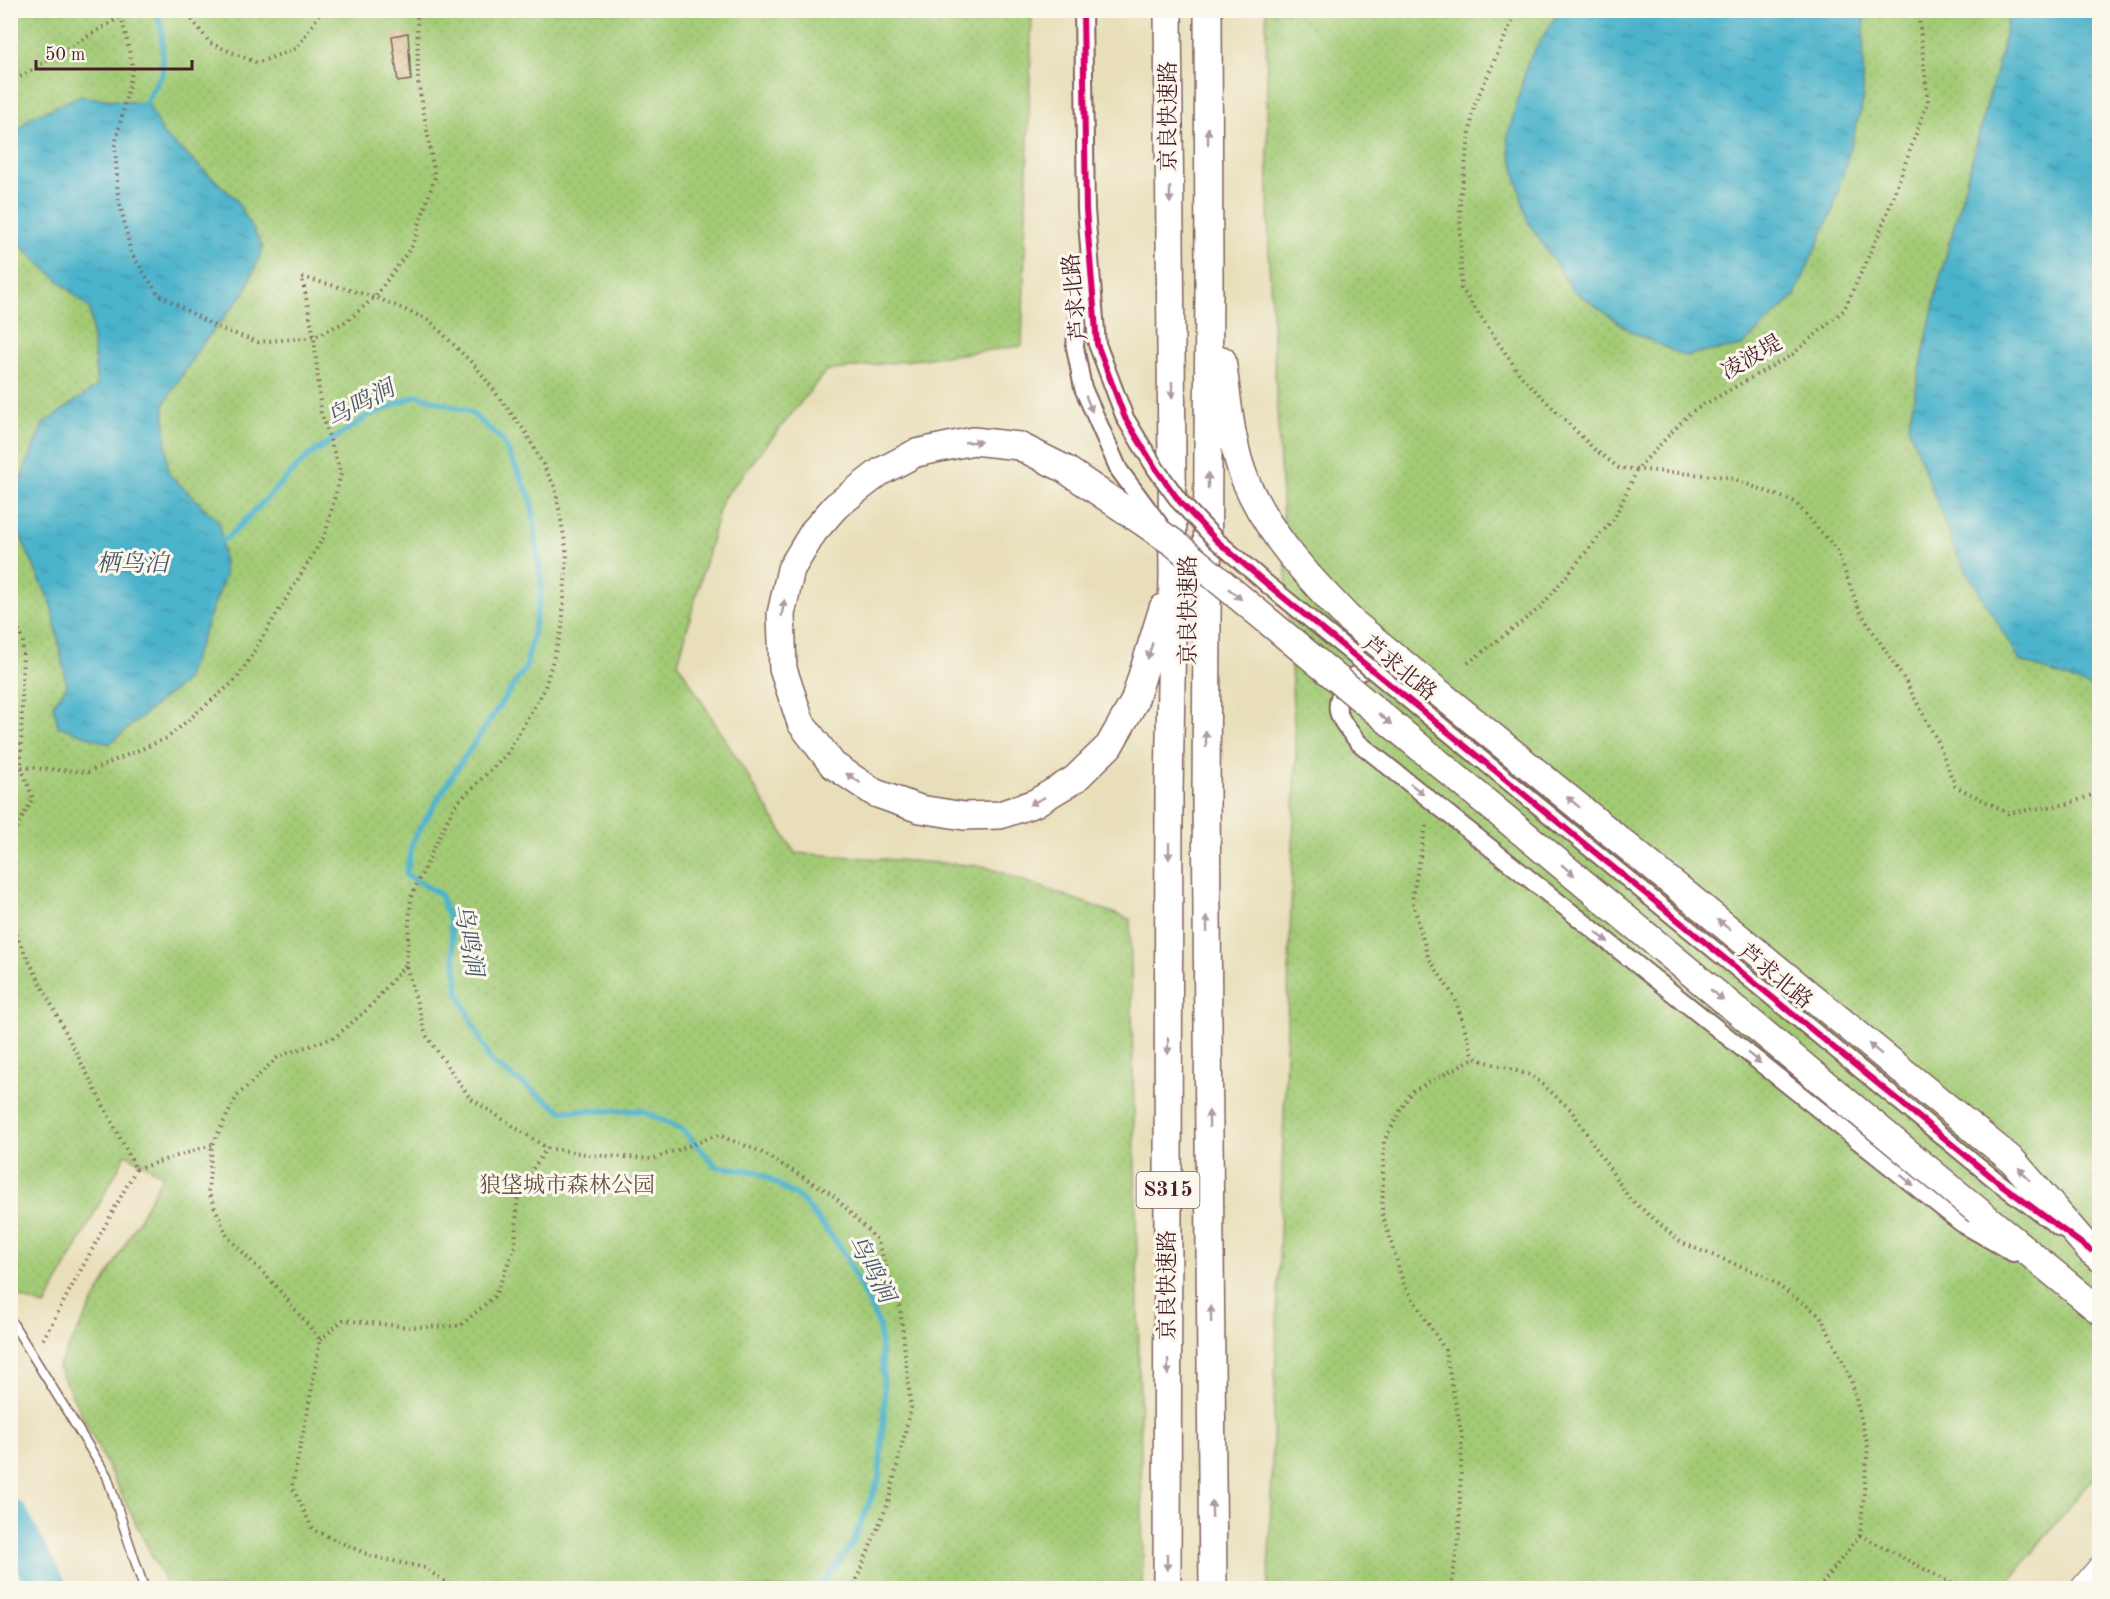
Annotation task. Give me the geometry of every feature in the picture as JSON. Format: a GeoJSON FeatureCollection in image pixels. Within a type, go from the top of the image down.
{"type":"FeatureCollection","features":[{"type":"Feature","properties":{"kind":"highway","name":"京良快速路"},"geometry":{"type":"LineString","coordinates":[[1167,1588],[1169,792],[1173,575],[1168,10]]}},
{"type":"Feature","properties":{"kind":"highway","name":"京良快速路"},"geometry":{"type":"LineString","coordinates":[[1208,10],[1206,798],[1213,1588]]}},
{"type":"Feature","properties":{"kind":"highway"},"geometry":{"type":"LineString","coordinates":[[1209,279],[1232,429],[1246,481],[1270,527],[1301,570],[1351,621],[2013,1161],[2095,1254]]}},
{"type":"Feature","properties":{"kind":"highway"},"geometry":{"type":"LineString","coordinates":[[1173,575],[1134,702],[1109,746],[1075,779],[1035,803],[1000,815],[964,816],[920,809],[875,793],[832,765],[801,723],[783,669],[782,614],[791,569],[814,531],[836,506],[880,472],[916,453],[973,441],[1019,446],[1065,469],[1174,543],[2100,1311]]}},
{"type":"Feature","properties":{"kind":"main road"},"geometry":{"type":"LineString","coordinates":[[2084,1588],[2100,1569]]}},
{"type":"Feature","properties":{"kind":"street","name":"芦求北路"},"geometry":{"type":"LineString","coordinates":[[1083,10],[1086,210],[1097,344],[1125,418],[1156,470],[1180,502],[1217,541],[1276,592],[1998,1182],[2095,1254]]}},
{"type":"Feature","properties":{"kind":"street","name":"芦求北路"},"geometry":{"type":"LineString","coordinates":[[1086,210],[1076,347],[1083,388],[1119,471],[1174,543]]}},
{"type":"Feature","properties":{"kind":"street"},"geometry":{"type":"LineString","coordinates":[[1423,680],[1398,669],[1376,665],[1356,674],[1341,692],[1338,709],[1344,724],[1359,742],[1961,1223],[2064,1282]]}},
{"type":"Feature","properties":{"kind":"lane"},"geometry":{"type":"LineString","coordinates":[[10,1319],[107,1476],[144,1588]]}},
{"type":"Feature","properties":{"kind":"path"},"geometry":{"type":"LineString","coordinates":[[120,10],[133,68],[115,145],[118,195],[131,253],[158,294],[216,327],[258,342],[314,337],[347,321],[375,297],[412,246],[435,177],[418,80],[417,10]]}},
{"type":"Feature","properties":{"kind":"path"},"geometry":{"type":"LineString","coordinates":[[185,10],[210,43],[257,63],[297,48],[322,10]]}},
{"type":"Feature","properties":{"kind":"path"},"geometry":{"type":"LineString","coordinates":[[1517,10],[1474,106],[1460,198],[1461,288],[1521,376],[1594,448],[1619,468],[1728,477],[1795,502],[1837,550],[1858,610],[1911,692],[1938,742],[1955,786],[2008,813],[2068,804],[2100,792]]}},
{"type":"Feature","properties":{"kind":"path"},"geometry":{"type":"LineString","coordinates":[[10,83],[120,17]]}},
{"type":"Feature","properties":{"kind":"path"},"geometry":{"type":"LineString","coordinates":[[10,769],[21,767],[88,772],[167,738],[237,679],[325,535],[341,474],[321,412],[314,337],[302,277],[375,297],[429,320],[477,368],[526,433],[555,487],[567,553],[562,629],[544,690],[506,755],[454,806],[412,894],[406,965],[426,1035],[470,1098],[547,1148],[592,1155],[653,1159],[718,1135],[759,1151],[832,1194],[877,1240],[900,1307],[911,1408],[888,1503],[853,1588]]}},
{"type":"Feature","properties":{"kind":"path"},"geometry":{"type":"LineString","coordinates":[[10,608],[23,641],[21,767],[33,798],[10,840]]}},
{"type":"Feature","properties":{"kind":"path"},"geometry":{"type":"LineString","coordinates":[[1426,826],[1412,900],[1428,957],[1455,998],[1474,1058]]}},
{"type":"Feature","properties":{"kind":"path"},"geometry":{"type":"LineString","coordinates":[[10,924],[136,1169]]}},
{"type":"Feature","properties":{"kind":"path"},"geometry":{"type":"LineString","coordinates":[[320,1340],[274,1285],[226,1236],[208,1192],[212,1145],[237,1096],[279,1056],[335,1037],[369,1008],[406,965]]}},
{"type":"Feature","properties":{"kind":"path"},"geometry":{"type":"LineString","coordinates":[[1451,1588],[1459,1534],[1462,1436],[1445,1350],[1404,1285],[1382,1213],[1384,1141],[1411,1092],[1474,1058],[1533,1076],[1571,1110],[1629,1198],[1682,1243],[1763,1275],[1820,1315],[1851,1379],[1868,1447],[1860,1535],[1819,1588]]}},
{"type":"Feature","properties":{"kind":"path"},"geometry":{"type":"LineString","coordinates":[[33,1356],[136,1169],[212,1145]]}},
{"type":"Feature","properties":{"kind":"path"},"geometry":{"type":"LineString","coordinates":[[454,1588],[424,1568],[371,1556],[313,1530],[292,1486],[320,1340],[343,1320],[409,1327],[460,1326],[495,1296],[515,1246],[519,1190],[547,1148]]}},
{"type":"Feature","properties":{"kind":"path"},"geometry":{"type":"LineString","coordinates":[[1860,1535],[1960,1588]]}},
{"type":"Feature","properties":{"kind":"green space","name":"狼垡城市森林公园"},"geometry":{"type":"Polygon","coordinates":[[[11,11],[1032,11],[1022,346],[826,371],[722,500],[678,663],[795,853],[983,866],[1130,919],[1142,1588],[168,1588],[58,1367],[163,1175],[126,1154],[45,1306],[11,1294],[11,11]]]}},
{"type":"Feature","properties":{"kind":"green space"},"geometry":{"type":"Polygon","coordinates":[[[1266,11],[2099,11],[2099,1470],[2004,1588],[1268,1588],[1296,757],[1269,262],[1266,11]]]}},
{"type":"Feature","properties":{"kind":"water"},"geometry":{"type":"Polygon","coordinates":[[[2009,10],[2099,11],[2099,690],[2020,661],[1956,553],[1908,426],[1938,285],[2002,49],[2009,10]]]}},
{"type":"Feature","properties":{"kind":"water"},"geometry":{"type":"Polygon","coordinates":[[[1559,11],[1864,11],[1863,102],[1833,210],[1794,297],[1742,346],[1684,356],[1632,332],[1572,289],[1527,220],[1507,139],[1528,61],[1559,11]]]}},
{"type":"Feature","properties":{"kind":"water","name":"栖鸟泊"},"geometry":{"type":"Polygon","coordinates":[[[79,96],[148,104],[163,134],[235,198],[263,247],[245,292],[200,347],[164,404],[168,473],[220,523],[225,576],[186,680],[109,744],[58,726],[53,705],[67,686],[51,604],[13,520],[16,490],[43,424],[97,386],[90,309],[11,237],[11,139],[29,118],[79,96]]]}},
{"type":"Feature","properties":{"kind":"building"},"geometry":{"type":"Polygon","coordinates":[[[408,33],[411,80],[398,82],[392,36],[408,33]]]}},
{"type":"Feature","properties":{"kind":"waterway"},"geometry":{"type":"LineString","coordinates":[[142,109],[163,72],[162,33],[157,10]]}},
{"type":"Feature","properties":{"kind":"waterway","name":"鸟鸣涧"},"geometry":{"type":"LineString","coordinates":[[216,544],[231,535],[307,457],[366,417],[417,395],[470,412],[502,440],[531,498],[542,588],[526,667],[453,774],[413,840],[406,875],[440,894],[450,921],[459,994],[491,1062],[562,1111],[642,1111],[683,1130],[716,1166],[758,1172],[801,1199],[842,1249],[879,1325],[885,1400],[879,1479],[852,1544],[819,1588]]}},
{"type":"Feature","properties":{"kind":"waterway"},"geometry":{"type":"LineString","coordinates":[[10,1518],[48,1588]]}},
{"type":"Feature","properties":{"kind":"cycle path"},"geometry":{"type":"LineString","coordinates":[[1083,10],[1086,210],[1097,344],[1125,418],[1156,469],[1180,502],[1217,541],[1267,584],[1998,1182],[2090,1250]]}}]}
